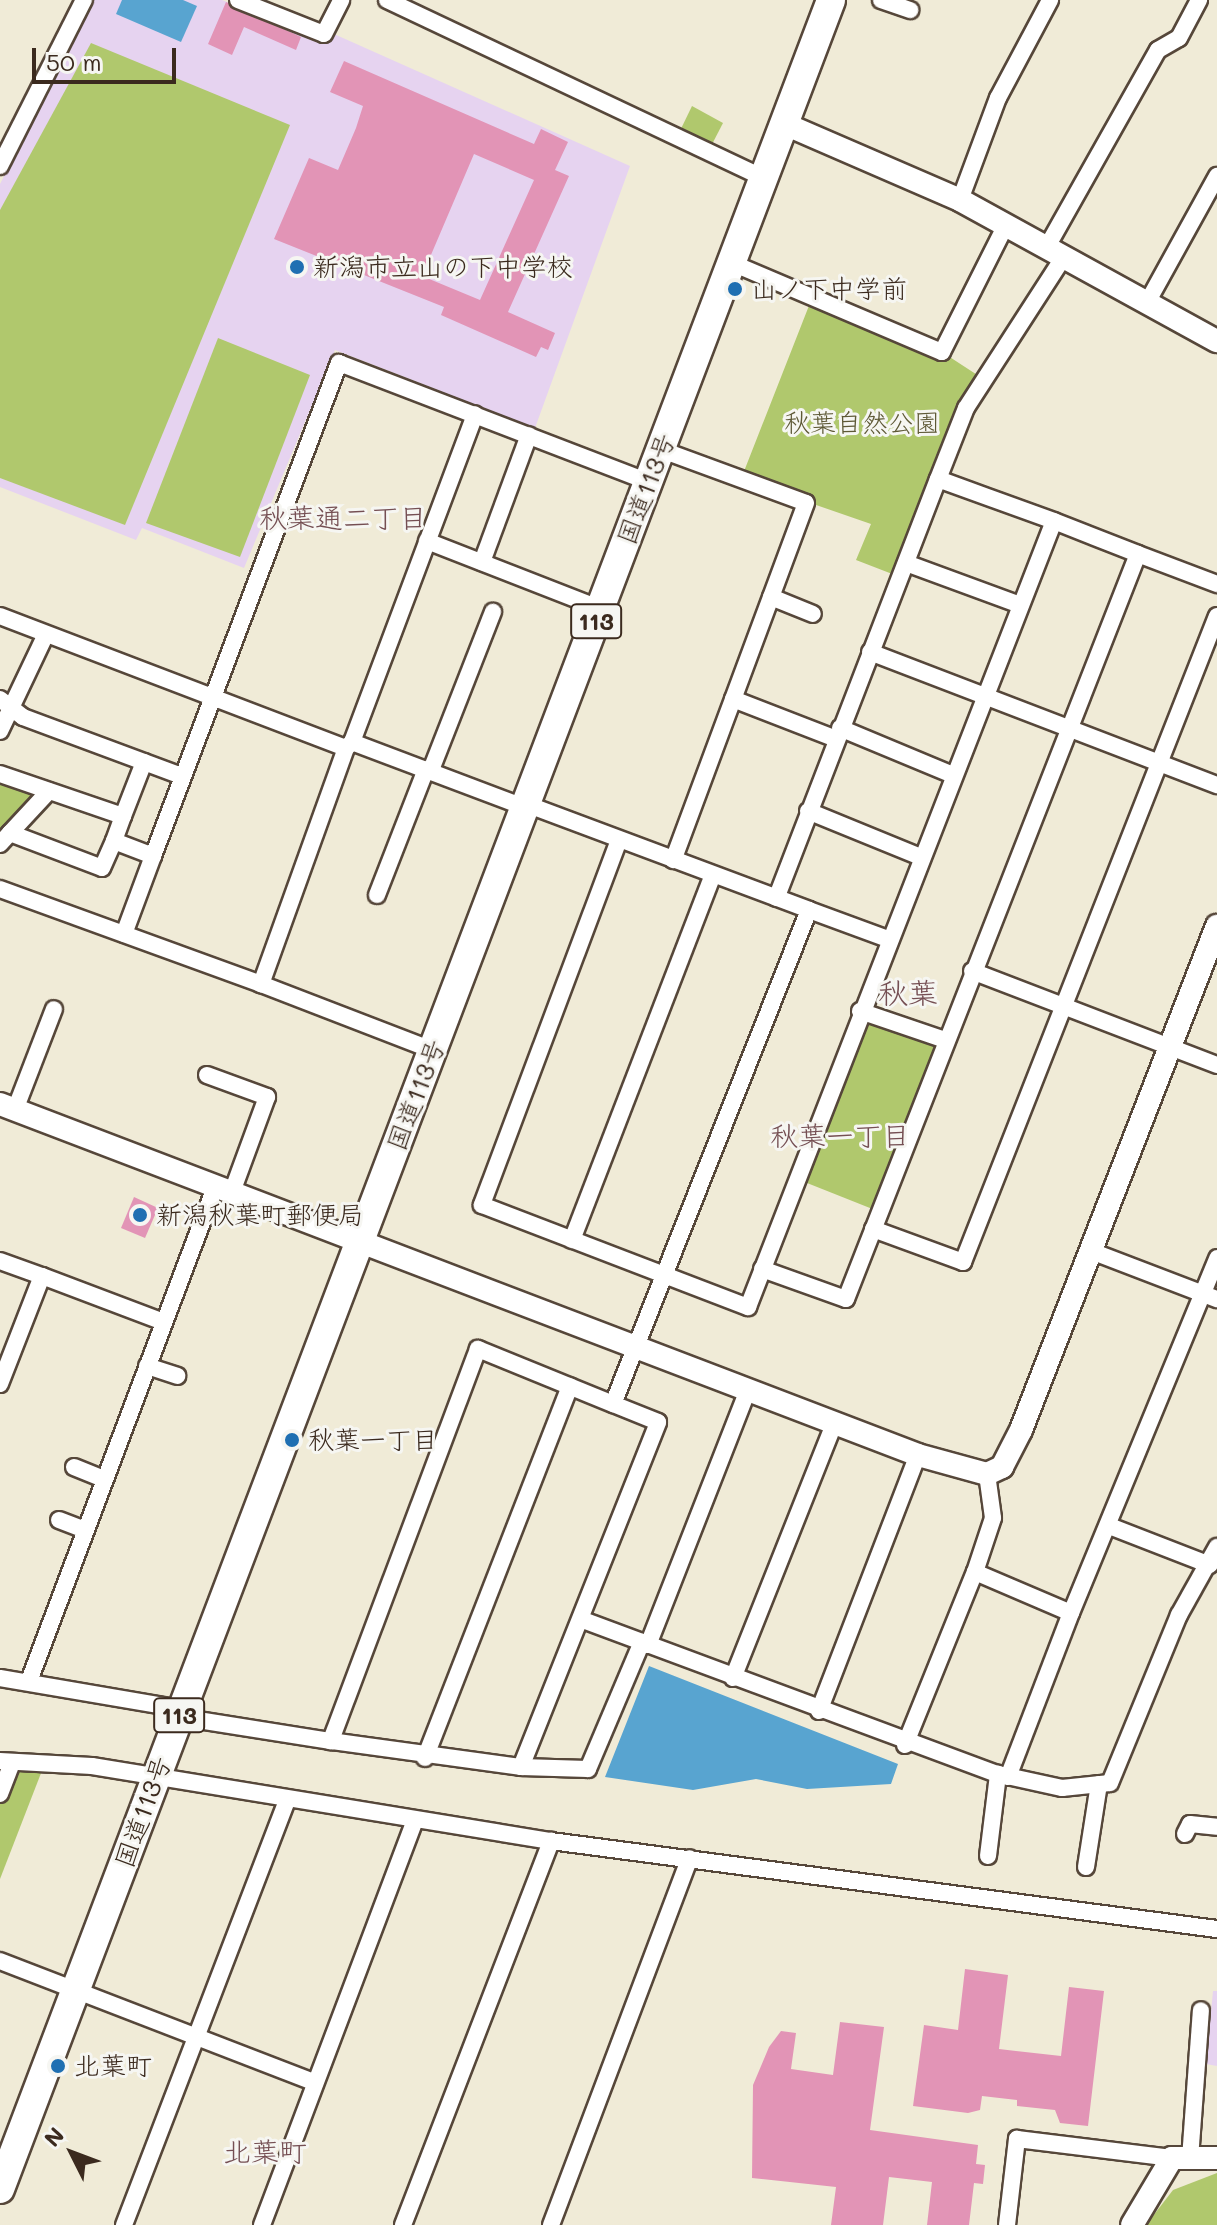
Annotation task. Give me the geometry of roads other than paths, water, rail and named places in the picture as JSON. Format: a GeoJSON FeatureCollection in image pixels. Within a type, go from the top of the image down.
{"type":"FeatureCollection","features":[{"type":"Feature","properties":{"kind":"highway","name":"国道113号"},"geometry":{"type":"LineString","coordinates":[[0,2189],[525,805],[787,125],[831,0]]}},
{"type":"Feature","properties":{"kind":"street"},"geometry":{"type":"LineString","coordinates":[[0,166],[84,0]]}},
{"type":"Feature","properties":{"kind":"street"},"geometry":{"type":"LineString","coordinates":[[238,0],[324,34],[341,0]]}},
{"type":"Feature","properties":{"kind":"street"},"geometry":{"type":"LineString","coordinates":[[387,0],[765,179]]}},
{"type":"Feature","properties":{"kind":"street"},"geometry":{"type":"LineString","coordinates":[[881,0],[910,10]]}},
{"type":"Feature","properties":{"kind":"street"},"geometry":{"type":"LineString","coordinates":[[960,200],[998,98],[1050,0]]}},
{"type":"Feature","properties":{"kind":"street"},"geometry":{"type":"LineString","coordinates":[[776,898],[966,408],[1056,250],[1158,50],[1179,38],[1199,0]]}},
{"type":"Feature","properties":{"kind":"street"},"geometry":{"type":"LineString","coordinates":[[787,125],[960,200],[1217,341]]}},
{"type":"Feature","properties":{"kind":"street"},"geometry":{"type":"LineString","coordinates":[[1148,301],[1217,176]]}},
{"type":"Feature","properties":{"kind":"street"},"geometry":{"type":"LineString","coordinates":[[732,263],[942,352],[1006,225]]}},
{"type":"Feature","properties":{"kind":"street"},"geometry":{"type":"LineString","coordinates":[[124,934],[339,363],[649,482]]}},
{"type":"Feature","properties":{"kind":"street"},"geometry":{"type":"LineString","coordinates":[[261,984],[475,414]]}},
{"type":"Feature","properties":{"kind":"street"},"geometry":{"type":"LineString","coordinates":[[482,562],[529,435]]}},
{"type":"Feature","properties":{"kind":"street"},"geometry":{"type":"LineString","coordinates":[[662,450],[806,503],[673,860]]}},
{"type":"Feature","properties":{"kind":"street"},"geometry":{"type":"LineString","coordinates":[[938,479],[1217,584]]}},
{"type":"Feature","properties":{"kind":"street"},"geometry":{"type":"LineString","coordinates":[[619,840],[482,1205],[748,1307],[888,939],[1054,521]]}},
{"type":"Feature","properties":{"kind":"street"},"geometry":{"type":"LineString","coordinates":[[427,541],[601,609]]}},
{"type":"Feature","properties":{"kind":"street"},"geometry":{"type":"LineString","coordinates":[[762,1269],[846,1299],[1138,554]]}},
{"type":"Feature","properties":{"kind":"street"},"geometry":{"type":"LineString","coordinates":[[906,563],[1020,605]]}},
{"type":"Feature","properties":{"kind":"street"},"geometry":{"type":"LineString","coordinates":[[771,597],[813,614]]}},
{"type":"Feature","properties":{"kind":"street"},"geometry":{"type":"LineString","coordinates":[[377,895],[493,612]]}},
{"type":"Feature","properties":{"kind":"street"},"geometry":{"type":"LineString","coordinates":[[0,616],[213,697],[428,770],[888,939]]}},
{"type":"Feature","properties":{"kind":"street"},"geometry":{"type":"LineString","coordinates":[[873,1229],[963,1262],[1217,616]]}},
{"type":"Feature","properties":{"kind":"street"},"geometry":{"type":"LineString","coordinates":[[0,731],[7,702],[46,634]]}},
{"type":"Feature","properties":{"kind":"street"},"geometry":{"type":"LineString","coordinates":[[870,652],[1217,785]]}},
{"type":"Feature","properties":{"kind":"street"},"geometry":{"type":"LineString","coordinates":[[733,699],[953,775]]}},
{"type":"Feature","properties":{"kind":"street"},"geometry":{"type":"LineString","coordinates":[[7,702],[23,717],[182,776]]}},
{"type":"Feature","properties":{"kind":"street"},"geometry":{"type":"LineString","coordinates":[[49,791],[5,838],[102,868],[144,762]]}},
{"type":"Feature","properties":{"kind":"street"},"geometry":{"type":"LineString","coordinates":[[0,774],[123,816]]}},
{"type":"Feature","properties":{"kind":"street"},"geometry":{"type":"LineString","coordinates":[[808,811],[921,857]]}},
{"type":"Feature","properties":{"kind":"street"},"geometry":{"type":"LineString","coordinates":[[114,841],[153,856]]}},
{"type":"Feature","properties":{"kind":"street"},"geometry":{"type":"LineString","coordinates":[[572,1240],[713,875]]}},
{"type":"Feature","properties":{"kind":"street"},"geometry":{"type":"LineString","coordinates":[[0,889],[432,1050]]}},
{"type":"Feature","properties":{"kind":"street"},"geometry":{"type":"LineString","coordinates":[[613,1404],[809,910]]}},
{"type":"Feature","properties":{"kind":"street"},"geometry":{"type":"LineString","coordinates":[[54,1009],[8,1107],[918,1455],[987,1474],[1002,1467],[1021,1430],[1217,926]]}},
{"type":"Feature","properties":{"kind":"street"},"geometry":{"type":"LineString","coordinates":[[972,971],[1217,1065]]}},
{"type":"Feature","properties":{"kind":"street"},"geometry":{"type":"LineString","coordinates":[[860,1011],[945,1040]]}},
{"type":"Feature","properties":{"kind":"street"},"geometry":{"type":"LineString","coordinates":[[29,1681],[164,1322],[267,1097],[207,1075]]}},
{"type":"Feature","properties":{"kind":"street"},"geometry":{"type":"LineString","coordinates":[[1091,1251],[1210,1297]]}},
{"type":"Feature","properties":{"kind":"street"},"geometry":{"type":"LineString","coordinates":[[988,1856],[1003,1775],[1210,1297],[1217,1258]]}},
{"type":"Feature","properties":{"kind":"street"},"geometry":{"type":"LineString","coordinates":[[0,1261],[164,1322]]}},
{"type":"Feature","properties":{"kind":"street"},"geometry":{"type":"LineString","coordinates":[[0,1384],[42,1276]]}},
{"type":"Feature","properties":{"kind":"street"},"geometry":{"type":"LineString","coordinates":[[331,1741],[478,1349],[658,1422],[583,1620],[521,1767]]}},
{"type":"Feature","properties":{"kind":"street"},"geometry":{"type":"LineString","coordinates":[[147,1366],[177,1376]]}},
{"type":"Feature","properties":{"kind":"street"},"geometry":{"type":"LineString","coordinates":[[425,1758],[570,1386]]}},
{"type":"Feature","properties":{"kind":"street"},"geometry":{"type":"LineString","coordinates":[[0,1678],[29,1681],[331,1741],[385,1744],[425,1758],[521,1767],[588,1769],[645,1643],[748,1390]]}},
{"type":"Feature","properties":{"kind":"street"},"geometry":{"type":"LineString","coordinates":[[733,1678],[835,1422]]}},
{"type":"Feature","properties":{"kind":"street"},"geometry":{"type":"LineString","coordinates":[[819,1711],[918,1455]]}},
{"type":"Feature","properties":{"kind":"street"},"geometry":{"type":"LineString","coordinates":[[74,1467],[104,1479]]}},
{"type":"Feature","properties":{"kind":"street"},"geometry":{"type":"LineString","coordinates":[[905,1745],[975,1572],[993,1518],[987,1474]]}},
{"type":"Feature","properties":{"kind":"street"},"geometry":{"type":"LineString","coordinates":[[59,1520],[85,1530]]}},
{"type":"Feature","properties":{"kind":"street"},"geometry":{"type":"LineString","coordinates":[[1112,1527],[1210,1565]]}},
{"type":"Feature","properties":{"kind":"street"},"geometry":{"type":"LineString","coordinates":[[583,1620],[905,1745],[1003,1775],[1062,1788],[1110,1783],[1179,1615],[1210,1565],[1217,1547]]}},
{"type":"Feature","properties":{"kind":"street"},"geometry":{"type":"LineString","coordinates":[[975,1572],[1071,1613]]}},
{"type":"Feature","properties":{"kind":"street"},"geometry":{"type":"LineString","coordinates":[[0,1794],[6,1761],[92,1766],[154,1780],[286,1802],[551,1841],[1217,1929]]}},
{"type":"Feature","properties":{"kind":"street"},"geometry":{"type":"LineString","coordinates":[[1086,1867],[1099,1784]]}},
{"type":"Feature","properties":{"kind":"street"},"geometry":{"type":"LineString","coordinates":[[124,2225],[286,1802]]}},
{"type":"Feature","properties":{"kind":"street"},"geometry":{"type":"LineString","coordinates":[[267,2223],[314,2082],[415,1821]]}},
{"type":"Feature","properties":{"kind":"street"},"geometry":{"type":"LineString","coordinates":[[1185,1834],[1190,1824],[1217,1827]]}},
{"type":"Feature","properties":{"kind":"street"},"geometry":{"type":"LineString","coordinates":[[403,2225],[551,1841]]}},
{"type":"Feature","properties":{"kind":"street"},"geometry":{"type":"LineString","coordinates":[[551,2225],[690,1858]]}},
{"type":"Feature","properties":{"kind":"street"},"geometry":{"type":"LineString","coordinates":[[0,1961],[314,2082]]}},
{"type":"Feature","properties":{"kind":"street"},"geometry":{"type":"LineString","coordinates":[[1132,2225],[1181,2158],[1201,2010]]}},
{"type":"Feature","properties":{"kind":"street"},"geometry":{"type":"LineString","coordinates":[[1007,2225],[1017,2139],[1181,2158],[1217,2158]]}},
{"type":"Feature","properties":{"kind":"water"},"geometry":{"type":"Polygon","coordinates":[[[122,0],[183,0],[197,6],[181,42],[116,14],[122,0]]]}},
{"type":"Feature","properties":{"kind":"water"},"geometry":{"type":"Polygon","coordinates":[[[649,1666],[898,1764],[891,1784],[807,1789],[756,1779],[693,1790],[605,1777],[649,1666]]]}},
{"type":"Feature","properties":{"kind":"place","name":"新潟市立山の下中学校"},"geometry":{"type":"Point","coordinates":[297,267]}},
{"type":"Feature","properties":{"kind":"place","name":"山ノ下中学前"},"geometry":{"type":"Point","coordinates":[735,289]}},
{"type":"Feature","properties":{"kind":"place","name":"新潟秋葉町郵便局"},"geometry":{"type":"Point","coordinates":[140,1215]}},
{"type":"Feature","properties":{"kind":"place","name":"秋葉一丁目"},"geometry":{"type":"Point","coordinates":[292,1440]}},
{"type":"Feature","properties":{"kind":"place","name":"北葉町"},"geometry":{"type":"Point","coordinates":[58,2066]}},
{"type":"Feature","properties":{"kind":"district","name":"秋葉通二丁目"},"geometry":{"type":"Point","coordinates":[343,517]}},
{"type":"Feature","properties":{"kind":"district","name":"秋葉"},"geometry":{"type":"Point","coordinates":[908,992]}},
{"type":"Feature","properties":{"kind":"district","name":"秋葉一丁目"},"geometry":{"type":"Point","coordinates":[840,1135]}},
{"type":"Feature","properties":{"kind":"district","name":"北葉町"},"geometry":{"type":"Point","coordinates":[265,2151]}},
{"type":"Feature","properties":{"kind":"park label","name":"秋葉自然公園"},"geometry":{"type":"Point","coordinates":[862,423]}}]}
